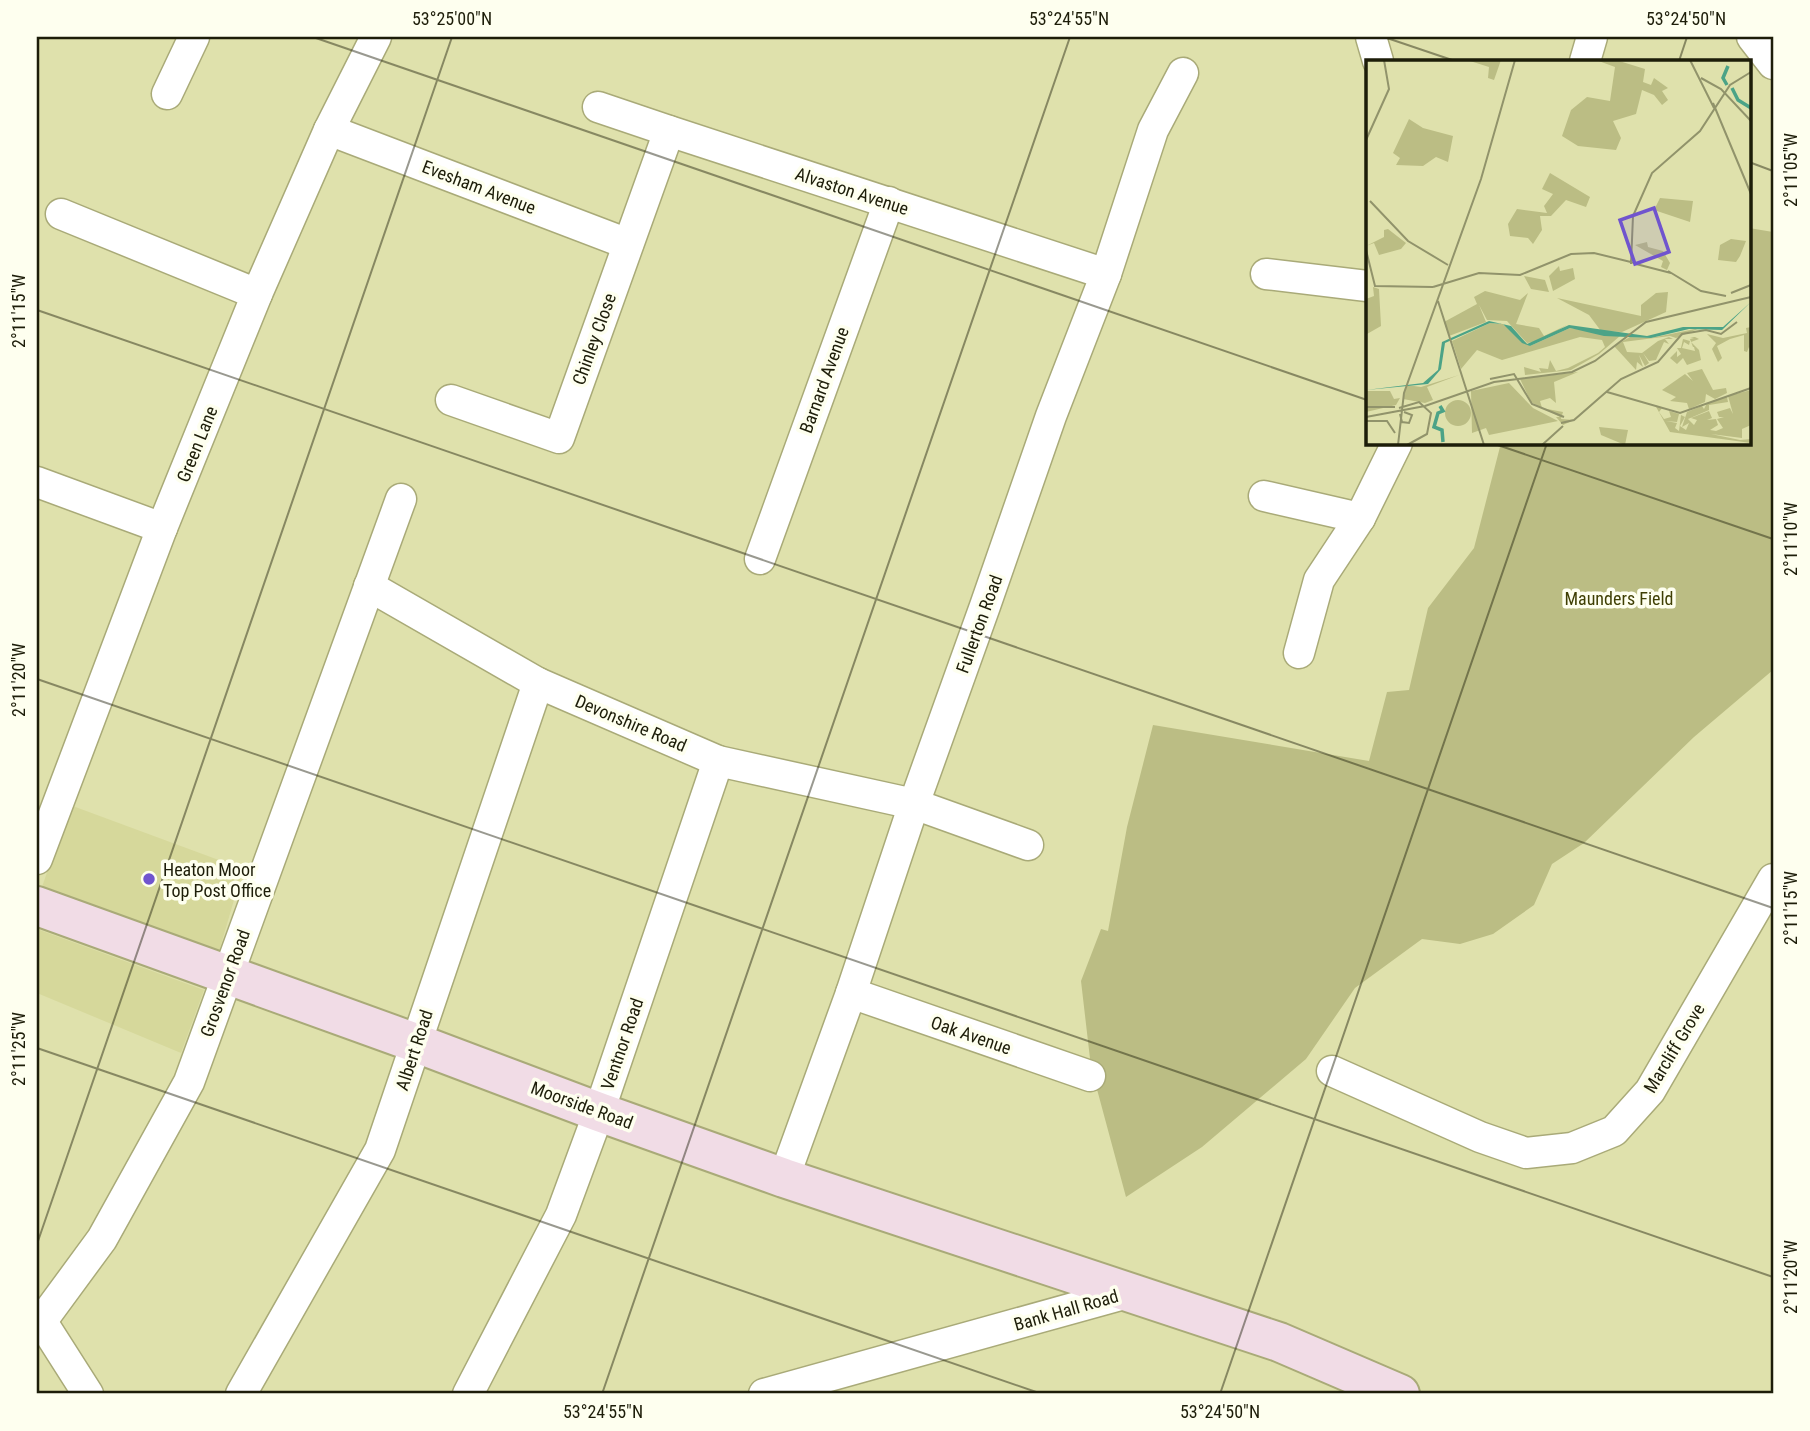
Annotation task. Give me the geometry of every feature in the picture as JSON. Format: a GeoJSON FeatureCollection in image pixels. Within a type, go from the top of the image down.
{"type":"FeatureCollection","features":[{"type":"Feature","properties":{"kind":"main road","name":"Moorside Road"},"geometry":{"type":"LineString","coordinates":[[37,906],[784,1178],[1131,1292]]}},
{"type":"Feature","properties":{"kind":"main road","name":"Bank Hall Road"},"geometry":{"type":"LineString","coordinates":[[1131,1292],[1279,1342],[1400,1394]]}},
{"type":"Feature","properties":{"kind":"street"},"geometry":{"type":"LineString","coordinates":[[167,94],[194,37]]}},
{"type":"Feature","properties":{"kind":"street","name":"Green Lane"},"geometry":{"type":"LineString","coordinates":[[37,859],[162,528],[257,294],[329,130],[376,37]]}},
{"type":"Feature","properties":{"kind":"street"},"geometry":{"type":"LineString","coordinates":[[1371,37],[1378,60]]}},
{"type":"Feature","properties":{"kind":"street"},"geometry":{"type":"LineString","coordinates":[[1585,60],[1592,37]]}},
{"type":"Feature","properties":{"kind":"street"},"geometry":{"type":"LineString","coordinates":[[1752,37],[1773,64]]}},
{"type":"Feature","properties":{"kind":"street","name":"Fullerton Road"},"geometry":{"type":"LineString","coordinates":[[784,1178],[1051,416],[1107,274],[1153,130],[1183,73]]}},
{"type":"Feature","properties":{"kind":"street","name":"Alvaston Avenue"},"geometry":{"type":"LineString","coordinates":[[598,107],[1107,274]]}},
{"type":"Feature","properties":{"kind":"street","name":"Evesham Avenue"},"geometry":{"type":"LineString","coordinates":[[329,130],[628,244]]}},
{"type":"Feature","properties":{"kind":"street","name":"Chinley Close"},"geometry":{"type":"LineString","coordinates":[[451,400],[559,438],[668,131]]}},
{"type":"Feature","properties":{"kind":"street","name":"Barnard Avenue"},"geometry":{"type":"LineString","coordinates":[[760,559],[888,202]]}},
{"type":"Feature","properties":{"kind":"street"},"geometry":{"type":"LineString","coordinates":[[61,214],[257,294]]}},
{"type":"Feature","properties":{"kind":"street"},"geometry":{"type":"LineString","coordinates":[[1266,274],[1366,286]]}},
{"type":"Feature","properties":{"kind":"street"},"geometry":{"type":"LineString","coordinates":[[1299,653],[1319,580],[1360,518],[1397,444]]}},
{"type":"Feature","properties":{"kind":"street"},"geometry":{"type":"LineString","coordinates":[[37,482],[162,528]]}},
{"type":"Feature","properties":{"kind":"street"},"geometry":{"type":"LineString","coordinates":[[1264,496],[1360,518]]}},
{"type":"Feature","properties":{"kind":"street","name":"Grosvenor Road"},"geometry":{"type":"LineString","coordinates":[[39,1318],[102,1239],[188,1082],[401,499]]}},
{"type":"Feature","properties":{"kind":"street","name":"Devonshire Road"},"geometry":{"type":"LineString","coordinates":[[369,586],[538,683],[718,761],[914,804],[1028,845]]}},
{"type":"Feature","properties":{"kind":"street","name":"Albert Road"},"geometry":{"type":"LineString","coordinates":[[241,1394],[380,1150],[538,683]]}},
{"type":"Feature","properties":{"kind":"street","name":"Ventnor Road"},"geometry":{"type":"LineString","coordinates":[[468,1394],[562,1215],[718,761]]}},
{"type":"Feature","properties":{"kind":"street","name":"Marcliff Grove"},"geometry":{"type":"LineString","coordinates":[[1332,1072],[1480,1137],[1526,1153],[1572,1148],[1614,1131],[1650,1091],[1773,879]]}},
{"type":"Feature","properties":{"kind":"street","name":"Oak Avenue"},"geometry":{"type":"LineString","coordinates":[[851,993],[1090,1076]]}},
{"type":"Feature","properties":{"kind":"street","name":"Bank Hall Road"},"geometry":{"type":"LineString","coordinates":[[764,1394],[1131,1292]]}},
{"type":"Feature","properties":{"kind":"street"},"geometry":{"type":"LineString","coordinates":[[39,1318],[88,1394]]}},
{"type":"Feature","properties":{"kind":"shaded area"},"geometry":{"type":"Polygon","coordinates":[[[70,805],[243,869],[218,955],[42,887],[70,805]]]}},
{"type":"Feature","properties":{"kind":"shaded area"},"geometry":{"type":"Polygon","coordinates":[[[37,929],[204,990],[181,1053],[37,993],[37,929]]]}},
{"type":"Feature","properties":{"kind":"green space","name":"Maunders Field"},"geometry":{"type":"Polygon","coordinates":[[[1750,228],[1773,232],[1773,670],[1694,737],[1584,843],[1552,864],[1534,905],[1493,934],[1460,944],[1422,939],[1355,988],[1306,1059],[1202,1147],[1126,1197],[1091,1067],[1081,981],[1101,929],[1108,931],[1127,827],[1153,725],[1369,761],[1387,692],[1409,690],[1428,608],[1474,548],[1501,444],[1750,444],[1750,228]]]}},
{"type":"Feature","properties":{"kind":"place","name":"Heaton Moor Top Post Office"},"geometry":{"type":"Point","coordinates":[149,879]}}]}
